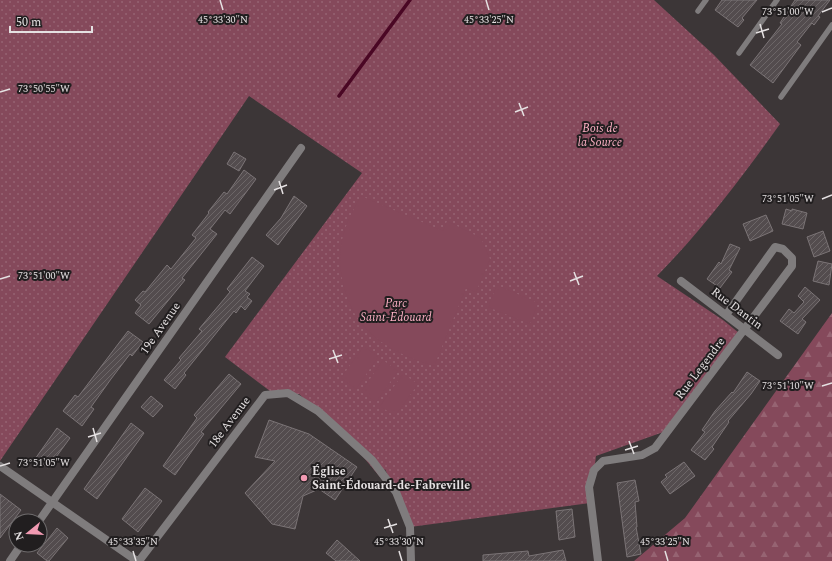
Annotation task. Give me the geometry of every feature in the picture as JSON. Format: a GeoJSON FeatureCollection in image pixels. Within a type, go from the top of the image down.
{"type":"FeatureCollection","features":[{"type":"Feature","properties":{"kind":"street","name":"19e Avenue"},"geometry":{"type":"LineString","coordinates":[[44,513],[301,148]]}},
{"type":"Feature","properties":{"kind":"street","name":"Rue Legendre"},"geometry":{"type":"LineString","coordinates":[[598,561],[589,487],[594,470],[603,460],[642,455],[655,448],[792,266],[792,258],[783,249],[775,247],[726,316]]}},
{"type":"Feature","properties":{"kind":"street","name":"Rue Dantin"},"geometry":{"type":"LineString","coordinates":[[681,281],[778,355]]}},
{"type":"Feature","properties":{"kind":"street","name":"18e Avenue"},"geometry":{"type":"LineString","coordinates":[[138,561],[265,395],[288,393],[318,411],[372,460],[396,492],[410,527],[411,561]]}},
{"type":"Feature","properties":{"kind":"street"},"geometry":{"type":"LineString","coordinates":[[0,466],[138,561]]}},
{"type":"Feature","properties":{"kind":"lane"},"geometry":{"type":"LineString","coordinates":[[698,11],[706,0]]}},
{"type":"Feature","properties":{"kind":"lane"},"geometry":{"type":"LineString","coordinates":[[739,53],[777,0]]}},
{"type":"Feature","properties":{"kind":"lane"},"geometry":{"type":"LineString","coordinates":[[781,97],[832,25]]}},
{"type":"Feature","properties":{"kind":"green space","name":"Bois de la Source"},"geometry":{"type":"Polygon","coordinates":[[[0,0],[654,0],[714,55],[780,124],[722,202],[657,276],[723,320],[739,333],[669,430],[596,456],[590,503],[410,527],[385,469],[380,477],[350,441],[299,394],[274,394],[225,357],[362,173],[249,96],[0,461],[0,0]]]}},
{"type":"Feature","properties":{"kind":"green space","name":"Parc Saint-Édouard"},"geometry":{"type":"Polygon","coordinates":[[[361,196],[443,231],[447,221],[481,238],[490,259],[476,292],[466,288],[434,366],[402,354],[375,337],[364,327],[348,300],[343,283],[340,263],[341,249],[343,236],[347,225],[361,196]]]}},
{"type":"Feature","properties":{"kind":"green space"},"geometry":{"type":"Polygon","coordinates":[[[497,285],[538,303],[530,324],[488,307],[497,285]]]}},
{"type":"Feature","properties":{"kind":"green space"},"geometry":{"type":"Polygon","coordinates":[[[832,313],[832,561],[634,561],[685,518],[832,313]]]}},
{"type":"Feature","properties":{"kind":"green space"},"geometry":{"type":"Polygon","coordinates":[[[364,346],[378,357],[356,389],[341,378],[364,346]]]}},
{"type":"Feature","properties":{"kind":"green space"},"geometry":{"type":"Polygon","coordinates":[[[383,360],[398,371],[376,402],[361,392],[383,360]]]}},
{"type":"Feature","properties":{"kind":"green space"},"geometry":{"type":"Polygon","coordinates":[[[403,374],[418,384],[395,416],[380,406],[403,374]]]}},
{"type":"Feature","properties":{"kind":"building"},"geometry":{"type":"Polygon","coordinates":[[[722,0],[757,0],[742,18],[744,20],[738,27],[715,10],[722,0]]]}},
{"type":"Feature","properties":{"kind":"building"},"geometry":{"type":"Polygon","coordinates":[[[795,0],[830,0],[818,16],[820,17],[814,25],[812,23],[797,42],[801,45],[773,83],[750,65],[782,24],[780,23],[795,0]]]}},
{"type":"Feature","properties":{"kind":"building"},"geometry":{"type":"Polygon","coordinates":[[[234,152],[246,159],[239,171],[227,164],[234,152]]]}},
{"type":"Feature","properties":{"kind":"building"},"geometry":{"type":"Polygon","coordinates":[[[244,170],[256,179],[230,214],[225,210],[210,229],[217,234],[182,278],[185,280],[149,324],[135,313],[141,305],[135,300],[143,291],[145,292],[167,265],[171,269],[196,238],[192,235],[209,213],[208,212],[224,192],[227,194],[244,170]]]}},
{"type":"Feature","properties":{"kind":"building"},"geometry":{"type":"Polygon","coordinates":[[[294,196],[307,206],[278,245],[266,235],[281,218],[294,196]]]}},
{"type":"Feature","properties":{"kind":"building"},"geometry":{"type":"Polygon","coordinates":[[[786,209],[807,213],[803,229],[782,224],[786,209]]]}},
{"type":"Feature","properties":{"kind":"building"},"geometry":{"type":"Polygon","coordinates":[[[766,215],[773,231],[750,241],[743,224],[766,215]]]}},
{"type":"Feature","properties":{"kind":"building"},"geometry":{"type":"Polygon","coordinates":[[[823,231],[830,251],[814,257],[807,237],[823,231]]]}},
{"type":"Feature","properties":{"kind":"building"},"geometry":{"type":"Polygon","coordinates":[[[730,244],[740,248],[729,270],[732,272],[720,288],[707,279],[719,262],[721,264],[730,244]]]}},
{"type":"Feature","properties":{"kind":"building"},"geometry":{"type":"Polygon","coordinates":[[[252,257],[264,266],[245,291],[250,294],[247,297],[252,301],[245,310],[241,306],[236,313],[234,311],[184,373],[186,375],[175,389],[164,380],[181,360],[179,358],[202,331],[199,329],[230,292],[227,289],[252,257]]]}},
{"type":"Feature","properties":{"kind":"building"},"geometry":{"type":"Polygon","coordinates":[[[818,261],[832,264],[829,285],[813,281],[818,261]]]}},
{"type":"Feature","properties":{"kind":"building"},"geometry":{"type":"Polygon","coordinates":[[[805,287],[820,300],[802,319],[806,322],[798,334],[780,321],[789,309],[794,313],[804,302],[798,296],[805,287]]]}},
{"type":"Feature","properties":{"kind":"building"},"geometry":{"type":"Polygon","coordinates":[[[128,331],[143,342],[132,356],[130,354],[111,379],[91,407],[94,409],[82,426],[63,411],[75,395],[78,397],[128,331]]]}},
{"type":"Feature","properties":{"kind":"building"},"geometry":{"type":"Polygon","coordinates":[[[747,372],[760,381],[728,421],[729,422],[712,447],[714,449],[705,460],[691,450],[705,432],[702,430],[715,411],[732,392],[733,393],[747,372]]]}},
{"type":"Feature","properties":{"kind":"building"},"geometry":{"type":"Polygon","coordinates":[[[229,374],[241,384],[201,432],[204,434],[175,475],[163,466],[197,418],[194,415],[229,374]]]}},
{"type":"Feature","properties":{"kind":"building"},"geometry":{"type":"Polygon","coordinates":[[[151,396],[163,406],[153,417],[141,407],[151,396]]]}},
{"type":"Feature","properties":{"kind":"building","name":"Église Saint-Édouard-de-Fabreville"},"geometry":{"type":"Polygon","coordinates":[[[269,420],[309,434],[357,467],[335,500],[319,489],[303,496],[295,529],[272,524],[245,493],[275,461],[255,457],[269,420]]]}},
{"type":"Feature","properties":{"kind":"building"},"geometry":{"type":"Polygon","coordinates":[[[131,423],[144,433],[97,499],[84,489],[131,423]]]}},
{"type":"Feature","properties":{"kind":"building"},"geometry":{"type":"Polygon","coordinates":[[[57,428],[70,438],[48,468],[35,459],[57,428]]]}},
{"type":"Feature","properties":{"kind":"building"},"geometry":{"type":"Polygon","coordinates":[[[684,462],[695,476],[670,494],[661,482],[667,477],[665,475],[684,462]]]}},
{"type":"Feature","properties":{"kind":"building"},"geometry":{"type":"Polygon","coordinates":[[[635,480],[639,501],[635,502],[636,527],[641,554],[627,557],[617,483],[635,480]]]}},
{"type":"Feature","properties":{"kind":"building"},"geometry":{"type":"Polygon","coordinates":[[[145,488],[162,501],[138,532],[122,519],[145,488]]]}},
{"type":"Feature","properties":{"kind":"building"},"geometry":{"type":"Polygon","coordinates":[[[0,494],[21,510],[19,513],[8,513],[8,527],[0,538],[0,494]]]}},
{"type":"Feature","properties":{"kind":"building"},"geometry":{"type":"Polygon","coordinates":[[[572,509],[575,537],[559,540],[556,511],[572,509]]]}},
{"type":"Feature","properties":{"kind":"building"},"geometry":{"type":"Polygon","coordinates":[[[57,528],[68,538],[49,561],[47,561],[37,553],[48,553],[48,539],[57,528]]]}},
{"type":"Feature","properties":{"kind":"building"},"geometry":{"type":"Polygon","coordinates":[[[337,540],[360,561],[336,561],[326,553],[337,540]]]}},
{"type":"Feature","properties":{"kind":"building"},"geometry":{"type":"Polygon","coordinates":[[[563,550],[566,561],[483,561],[483,555],[528,551],[529,556],[563,550]]]}},
{"type":"Feature","properties":{"kind":"waterway"},"geometry":{"type":"LineString","coordinates":[[339,96],[410,0]]}},
{"type":"Feature","properties":{"kind":"place","name":"Église Saint-Édouard-de-Fabreville"},"geometry":{"type":"Point","coordinates":[304,478]}}]}
